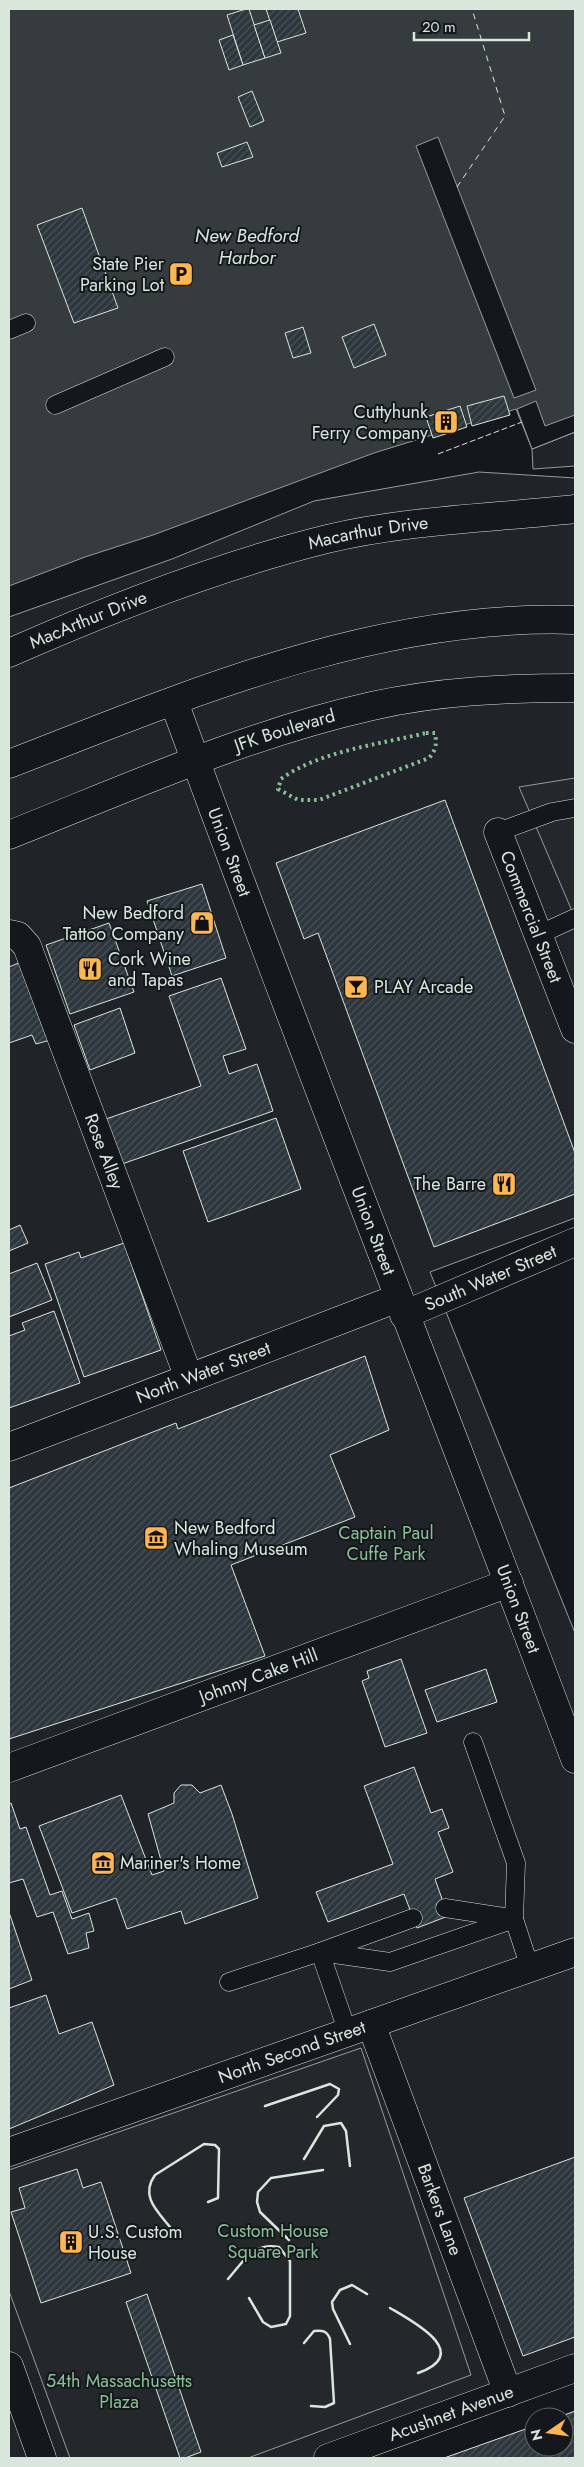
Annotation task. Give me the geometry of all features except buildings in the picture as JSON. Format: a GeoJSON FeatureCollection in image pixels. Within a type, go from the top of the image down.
{"type":"FeatureCollection","features":[{"type":"Feature","properties":{"kind":"street","name":"Macarthur Drive"},"geometry":{"type":"LineString","coordinates":[[169,590],[258,558],[328,539],[391,528],[575,509]]}},
{"type":"Feature","properties":{"kind":"street","name":"MacArthur Drive"},"geometry":{"type":"LineString","coordinates":[[9,653],[169,590]]}},
{"type":"Feature","properties":{"kind":"street"},"geometry":{"type":"LineString","coordinates":[[9,764],[174,702],[279,666],[388,636],[496,622],[575,620]]}},
{"type":"Feature","properties":{"kind":"street","name":"JFK Boulevard"},"geometry":{"type":"LineString","coordinates":[[9,835],[196,761],[266,737],[372,706],[489,691],[575,688]]}},
{"type":"Feature","properties":{"kind":"street","name":"Union Street"},"geometry":{"type":"LineString","coordinates":[[174,702],[401,1307],[509,1583],[575,1759]]}},
{"type":"Feature","properties":{"kind":"street","name":"Commercial Street"},"geometry":{"type":"LineString","coordinates":[[498,832],[575,1029]]}},
{"type":"Feature","properties":{"kind":"street","name":"Rose Alley"},"geometry":{"type":"LineString","coordinates":[[9,934],[18,936],[28,946],[189,1378]]}},
{"type":"Feature","properties":{"kind":"street","name":"South Water Street"},"geometry":{"type":"LineString","coordinates":[[401,1307],[575,1242]]}},
{"type":"Feature","properties":{"kind":"street","name":"North Water Street"},"geometry":{"type":"LineString","coordinates":[[9,1447],[189,1378],[401,1307]]}},
{"type":"Feature","properties":{"kind":"street","name":"Johnny Cake Hill"},"geometry":{"type":"LineString","coordinates":[[9,1768],[509,1583]]}},
{"type":"Feature","properties":{"kind":"street","name":"North Second Street"},"geometry":{"type":"LineString","coordinates":[[9,2152],[575,1952]]}},
{"type":"Feature","properties":{"kind":"street","name":"Barkers Lane"},"geometry":{"type":"LineString","coordinates":[[360,2029],[508,2393]]}},
{"type":"Feature","properties":{"kind":"street"},"geometry":{"type":"LineString","coordinates":[[9,2366],[42,2458]]}},
{"type":"Feature","properties":{"kind":"street","name":"Acushnet Avenue"},"geometry":{"type":"LineString","coordinates":[[328,2458],[575,2368]]}},
{"type":"Feature","properties":{"kind":"lane"},"geometry":{"type":"LineString","coordinates":[[9,330],[26,323]]}},
{"type":"Feature","properties":{"kind":"lane"},"geometry":{"type":"LineString","coordinates":[[55,405],[165,357]]}},
{"type":"Feature","properties":{"kind":"lane"},"geometry":{"type":"LineString","coordinates":[[498,832],[552,812],[575,808]]}},
{"type":"Feature","properties":{"kind":"lane"},"geometry":{"type":"LineString","coordinates":[[538,935],[575,918]]}},
{"type":"Feature","properties":{"kind":"lane"},"geometry":{"type":"LineString","coordinates":[[473,1742],[516,1863],[514,1919],[530,1968]]}},
{"type":"Feature","properties":{"kind":"lane"},"geometry":{"type":"LineString","coordinates":[[445,1908],[514,1919]]}},
{"type":"Feature","properties":{"kind":"lane"},"geometry":{"type":"LineString","coordinates":[[229,1982],[320,1952],[413,1918]]}},
{"type":"Feature","properties":{"kind":"lane"},"geometry":{"type":"LineString","coordinates":[[320,1952],[390,1962],[514,1919]]}},
{"type":"Feature","properties":{"kind":"lane"},"geometry":{"type":"LineString","coordinates":[[320,1952],[360,2029]]}},
{"type":"Feature","properties":{"kind":"green space"},"geometry":{"type":"Polygon","coordinates":[[[575,432],[575,466],[533,469],[532,449],[575,432]]]}},
{"type":"Feature","properties":{"kind":"green space"},"geometry":{"type":"Polygon","coordinates":[[[479,472],[575,478],[575,1218],[430,1272],[575,1633],[575,2368],[328,2458],[9,2458],[9,617],[172,559],[314,501],[479,472]]]}},
{"type":"Feature","properties":{"kind":"shaded area"},"geometry":{"type":"Polygon","coordinates":[[[575,778],[575,918],[519,787],[575,778]]]}},
{"type":"Feature","properties":{"kind":"shaded area","name":"Custom House Square Park"},"geometry":{"type":"Polygon","coordinates":[[[361,2048],[471,2375],[248,2458],[70,2458],[9,2291],[9,2170],[361,2048]]]}},
{"type":"Feature","properties":{"kind":"water","name":"New Bedford Harbor"},"geometry":{"type":"Polygon","coordinates":[[[9,9],[575,9],[575,432],[532,449],[516,409],[374,453],[9,586],[9,9]]]}},
{"type":"Feature","properties":{"kind":"pier"},"geometry":{"type":"Polygon","coordinates":[[[438,137],[536,390],[514,398],[416,146],[438,137]]]}},
{"type":"Feature","properties":{"kind":"pier"},"geometry":{"type":"Polygon","coordinates":[[[536,401],[545,426],[575,415],[575,432],[532,449],[517,409],[536,401]]]}},
{"type":"Feature","properties":{"kind":"ferry route"},"geometry":{"type":"LineString","coordinates":[[457,187],[505,116],[472,9]]}},
{"type":"Feature","properties":{"kind":"hedge"},"geometry":{"type":"LineString","coordinates":[[426,733],[435,733],[436,737],[435,749],[429,758],[319,800],[298,800],[278,789],[281,779],[296,769],[313,762],[351,750],[426,733]]}},
{"type":"Feature","properties":{"kind":"fence"},"geometry":{"type":"LineString","coordinates":[[438,454],[522,422]]}},
{"type":"Feature","properties":{"kind":"wall"},"geometry":{"type":"LineString","coordinates":[[265,2106],[330,2084],[339,2089],[338,2095],[317,2117]]}},
{"type":"Feature","properties":{"kind":"wall"},"geometry":{"type":"LineString","coordinates":[[304,2159],[324,2126],[341,2123],[346,2131],[350,2166]]}},
{"type":"Feature","properties":{"kind":"wall"},"geometry":{"type":"LineString","coordinates":[[170,2227],[152,2203],[149,2190],[151,2183],[155,2175],[204,2144],[215,2145],[219,2149],[218,2198],[208,2202]]}},
{"type":"Feature","properties":{"kind":"wall"},"geometry":{"type":"LineString","coordinates":[[289,2240],[260,2212],[257,2202],[258,2192],[271,2178],[323,2170]]}},
{"type":"Feature","properties":{"kind":"wall"},"geometry":{"type":"LineString","coordinates":[[228,2279],[244,2260],[256,2250],[262,2247],[279,2247],[290,2261],[290,2316],[286,2324],[271,2327],[263,2322],[249,2298]]}},
{"type":"Feature","properties":{"kind":"wall"},"geometry":{"type":"LineString","coordinates":[[350,2344],[333,2309],[332,2302],[340,2290],[352,2285],[367,2294]]}},
{"type":"Feature","properties":{"kind":"wall"},"geometry":{"type":"LineString","coordinates":[[390,2308],[423,2329],[440,2347],[440,2356],[434,2365],[418,2373]]}},
{"type":"Feature","properties":{"kind":"wall"},"geometry":{"type":"LineString","coordinates":[[304,2343],[314,2331],[324,2332],[328,2334],[330,2339],[334,2403],[325,2407],[311,2406]]}},
{"type":"Feature","properties":{"kind":"place","name":"State Pier Parking Lot"},"geometry":{"type":"Point","coordinates":[181,274]}},
{"type":"Feature","properties":{"kind":"place","name":"Cuttyhunk Ferry Company"},"geometry":{"type":"Point","coordinates":[446,422]}},
{"type":"Feature","properties":{"kind":"place","name":"New Bedford Tattoo Company"},"geometry":{"type":"Point","coordinates":[202,923]}},
{"type":"Feature","properties":{"kind":"place","name":"Cork Wine and Tapas"},"geometry":{"type":"Point","coordinates":[90,969]}},
{"type":"Feature","properties":{"kind":"place","name":"PLAY Arcade"},"geometry":{"type":"Point","coordinates":[356,987]}},
{"type":"Feature","properties":{"kind":"place","name":"The Barre"},"geometry":{"type":"Point","coordinates":[504,1184]}},
{"type":"Feature","properties":{"kind":"place","name":"New Bedford Whaling Museum"},"geometry":{"type":"Point","coordinates":[156,1538]}},
{"type":"Feature","properties":{"kind":"place","name":"Mariner's Home"},"geometry":{"type":"Point","coordinates":[103,1863]}},
{"type":"Feature","properties":{"kind":"place","name":"U.S. Custom House"},"geometry":{"type":"Point","coordinates":[71,2242]}},
{"type":"Feature","properties":{"kind":"park label","name":"Captain Paul Cuffe Park"},"geometry":{"type":"Point","coordinates":[386,1544]}},
{"type":"Feature","properties":{"kind":"park label","name":"54th Massachusetts Plaza"},"geometry":{"type":"Point","coordinates":[119,2391]}}]}
